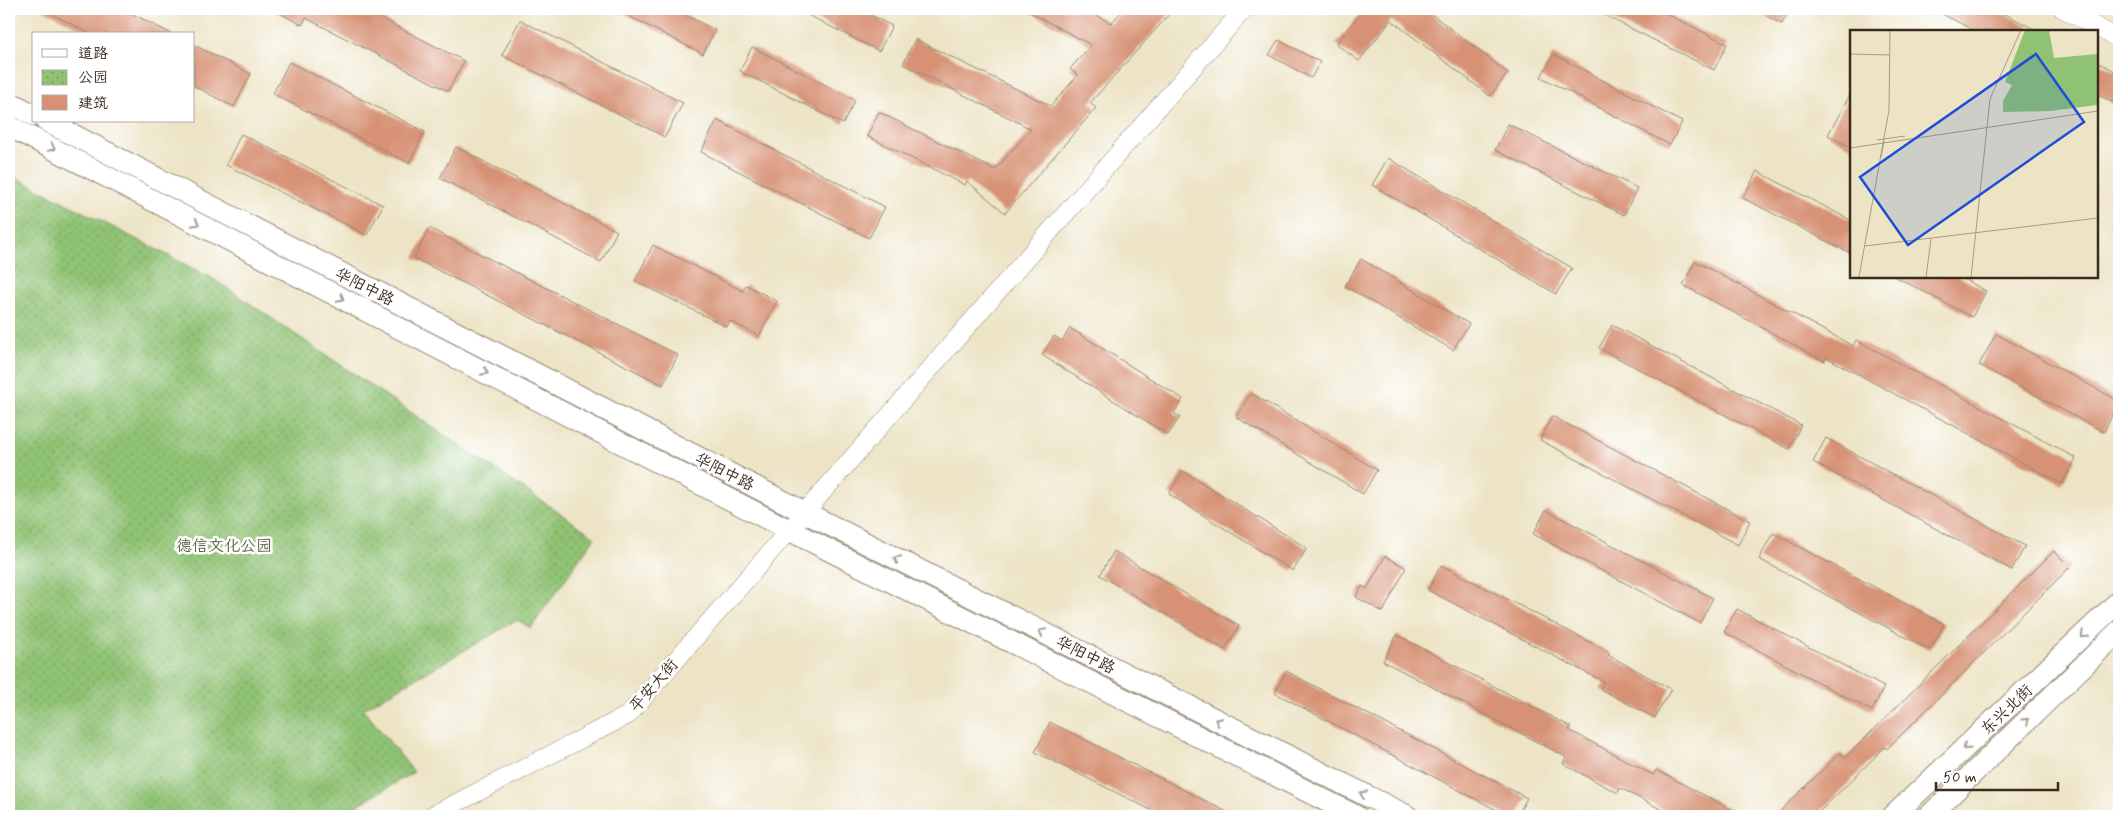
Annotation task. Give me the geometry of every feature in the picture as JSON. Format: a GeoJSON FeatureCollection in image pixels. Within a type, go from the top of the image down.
{"type":"FeatureCollection","features":[{"type":"Feature","properties":{"kind":"main road"},"geometry":{"type":"LineString","coordinates":[[9,102],[32,114]]}},
{"type":"Feature","properties":{"kind":"main road","name":"华阳中路"},"geometry":{"type":"LineString","coordinates":[[48,122],[804,512],[1407,816]]}},
{"type":"Feature","properties":{"kind":"main road","name":"华阳中路"},"geometry":{"type":"LineString","coordinates":[[9,126],[789,530],[1356,816]]}},
{"type":"Feature","properties":{"kind":"main road","name":"东兴北街"},"geometry":{"type":"LineString","coordinates":[[1893,816],[2119,601]]}},
{"type":"Feature","properties":{"kind":"main road","name":"东兴北街"},"geometry":{"type":"LineString","coordinates":[[1928,816],[2119,630]]}},
{"type":"Feature","properties":{"kind":"street","name":"平安大街"},"geometry":{"type":"LineString","coordinates":[[431,816],[628,715],[1244,9]]}},
{"type":"Feature","properties":{"kind":"street"},"geometry":{"type":"LineString","coordinates":[[2063,9],[2119,38]]}},
{"type":"Feature","properties":{"kind":"green space","name":"德信文化公园"},"geometry":{"type":"Polygon","coordinates":[[[9,174],[212,278],[595,537],[531,628],[517,620],[363,709],[414,772],[339,816],[9,816],[9,174]]]}},
{"type":"Feature","properties":{"kind":"building"},"geometry":{"type":"Polygon","coordinates":[[[42,9],[123,9],[168,32],[87,32],[42,9]]]}},
{"type":"Feature","properties":{"kind":"building"},"geometry":{"type":"Polygon","coordinates":[[[272,9],[363,9],[464,61],[448,91],[306,18],[302,25],[272,9]]]}},
{"type":"Feature","properties":{"kind":"building"},"geometry":{"type":"Polygon","coordinates":[[[615,9],[673,9],[715,30],[703,54],[615,9]]]}},
{"type":"Feature","properties":{"kind":"building"},"geometry":{"type":"Polygon","coordinates":[[[796,9],[859,9],[892,26],[879,51],[796,9]]]}},
{"type":"Feature","properties":{"kind":"building"},"geometry":{"type":"Polygon","coordinates":[[[1024,9],[1084,9],[1111,23],[1124,9],[1174,9],[1090,103],[1096,108],[1005,213],[967,181],[965,185],[867,136],[879,112],[995,170],[1031,129],[903,64],[915,39],[1051,106],[1078,75],[1070,69],[1091,45],[1024,9]]]}},
{"type":"Feature","properties":{"kind":"building"},"geometry":{"type":"Polygon","coordinates":[[[1364,9],[1425,9],[1508,73],[1490,96],[1391,20],[1359,61],[1336,44],[1364,9]]]}},
{"type":"Feature","properties":{"kind":"building"},"geometry":{"type":"Polygon","coordinates":[[[1592,9],[1657,9],[1727,44],[1714,70],[1592,9]]]}},
{"type":"Feature","properties":{"kind":"building"},"geometry":{"type":"Polygon","coordinates":[[[1752,9],[1790,9],[1782,24],[1752,9]]]}},
{"type":"Feature","properties":{"kind":"building"},"geometry":{"type":"Polygon","coordinates":[[[1932,9],[1995,9],[2036,30],[1974,30],[1932,9]]]}},
{"type":"Feature","properties":{"kind":"building"},"geometry":{"type":"Polygon","coordinates":[[[520,20],[683,103],[665,137],[502,55],[520,20]]]}},
{"type":"Feature","properties":{"kind":"building"},"geometry":{"type":"Polygon","coordinates":[[[1278,40],[1320,62],[1311,78],[1269,55],[1278,40]]]}},
{"type":"Feature","properties":{"kind":"building"},"geometry":{"type":"Polygon","coordinates":[[[195,46],[251,74],[234,107],[195,87],[195,46]]]}},
{"type":"Feature","properties":{"kind":"building"},"geometry":{"type":"Polygon","coordinates":[[[752,47],[855,100],[843,124],[740,71],[752,47]]]}},
{"type":"Feature","properties":{"kind":"building"},"geometry":{"type":"Polygon","coordinates":[[[1553,54],[1682,122],[1670,145],[1541,77],[1553,54]]]}},
{"type":"Feature","properties":{"kind":"building"},"geometry":{"type":"Polygon","coordinates":[[[289,62],[425,132],[409,163],[273,94],[289,62]]]}},
{"type":"Feature","properties":{"kind":"building"},"geometry":{"type":"Polygon","coordinates":[[[2098,62],[2119,73],[2119,106],[2098,95],[2098,62]]]}},
{"type":"Feature","properties":{"kind":"building"},"geometry":{"type":"Polygon","coordinates":[[[1850,95],[1850,147],[1828,135],[1850,95]]]}},
{"type":"Feature","properties":{"kind":"building"},"geometry":{"type":"Polygon","coordinates":[[[717,120],[885,207],[869,238],[701,152],[717,120]]]}},
{"type":"Feature","properties":{"kind":"building"},"geometry":{"type":"Polygon","coordinates":[[[1508,124],[1637,188],[1624,215],[1495,150],[1508,124]]]}},
{"type":"Feature","properties":{"kind":"building"},"geometry":{"type":"Polygon","coordinates":[[[241,134],[383,205],[367,235],[226,165],[241,134]]]}},
{"type":"Feature","properties":{"kind":"building"},"geometry":{"type":"Polygon","coordinates":[[[456,147],[617,231],[601,262],[440,178],[456,147]]]}},
{"type":"Feature","properties":{"kind":"building"},"geometry":{"type":"Polygon","coordinates":[[[1388,158],[1572,268],[1556,294],[1372,185],[1388,158]]]}},
{"type":"Feature","properties":{"kind":"building"},"geometry":{"type":"Polygon","coordinates":[[[1757,171],[1850,220],[1850,253],[1743,198],[1757,171]]]}},
{"type":"Feature","properties":{"kind":"building"},"geometry":{"type":"Polygon","coordinates":[[[429,228],[678,355],[663,385],[414,258],[429,228]]]}},
{"type":"Feature","properties":{"kind":"building"},"geometry":{"type":"Polygon","coordinates":[[[653,245],[743,291],[746,285],[777,301],[759,336],[730,321],[727,327],[635,281],[653,245]]]}},
{"type":"Feature","properties":{"kind":"building"},"geometry":{"type":"Polygon","coordinates":[[[1361,259],[1469,324],[1453,350],[1345,286],[1361,259]]]}},
{"type":"Feature","properties":{"kind":"building"},"geometry":{"type":"Polygon","coordinates":[[[1695,261],[1853,346],[1856,340],[2076,458],[2062,484],[1826,357],[1824,361],[1683,285],[1695,261]]]}},
{"type":"Feature","properties":{"kind":"building"},"geometry":{"type":"Polygon","coordinates":[[[1898,278],[1962,278],[1986,291],[1972,317],[1898,278]]]}},
{"type":"Feature","properties":{"kind":"building"},"geometry":{"type":"Polygon","coordinates":[[[1612,325],[1801,425],[1789,449],[1599,348],[1612,325]]]}},
{"type":"Feature","properties":{"kind":"building"},"geometry":{"type":"Polygon","coordinates":[[[1070,328],[1183,399],[1174,413],[1180,417],[1168,435],[1042,355],[1054,336],[1062,341],[1070,328]]]}},
{"type":"Feature","properties":{"kind":"building"},"geometry":{"type":"Polygon","coordinates":[[[1996,334],[2119,401],[2104,432],[1979,365],[1996,334]]]}},
{"type":"Feature","properties":{"kind":"building"},"geometry":{"type":"Polygon","coordinates":[[[1251,393],[1377,470],[1363,494],[1236,417],[1251,393]]]}},
{"type":"Feature","properties":{"kind":"building"},"geometry":{"type":"Polygon","coordinates":[[[1552,416],[1750,521],[1738,545],[1540,440],[1552,416]]]}},
{"type":"Feature","properties":{"kind":"building"},"geometry":{"type":"Polygon","coordinates":[[[1826,438],[2025,546],[2012,570],[1813,462],[1826,438]]]}},
{"type":"Feature","properties":{"kind":"building"},"geometry":{"type":"Polygon","coordinates":[[[1183,471],[1307,548],[1293,571],[1169,494],[1183,471]]]}},
{"type":"Feature","properties":{"kind":"building"},"geometry":{"type":"Polygon","coordinates":[[[1546,510],[1713,598],[1700,623],[1533,534],[1546,510]]]}},
{"type":"Feature","properties":{"kind":"building"},"geometry":{"type":"Polygon","coordinates":[[[1773,533],[1944,624],[1930,650],[1759,559],[1773,533]]]}},
{"type":"Feature","properties":{"kind":"building"},"geometry":{"type":"Polygon","coordinates":[[[1114,551],[1239,626],[1225,650],[1100,575],[1114,551]]]}},
{"type":"Feature","properties":{"kind":"building"},"geometry":{"type":"Polygon","coordinates":[[[2054,551],[2070,567],[1887,749],[1885,747],[1815,816],[1775,816],[1840,753],[1846,757],[2054,551]]]}},
{"type":"Feature","properties":{"kind":"building"},"geometry":{"type":"Polygon","coordinates":[[[1385,556],[1406,568],[1383,612],[1356,597],[1362,586],[1367,589],[1385,556]]]}},
{"type":"Feature","properties":{"kind":"building"},"geometry":{"type":"Polygon","coordinates":[[[1441,565],[1609,652],[1608,655],[1671,689],[1655,718],[1600,689],[1604,682],[1428,590],[1441,565]]]}},
{"type":"Feature","properties":{"kind":"building"},"geometry":{"type":"Polygon","coordinates":[[[1737,609],[1884,687],[1872,711],[1724,632],[1737,609]]]}},
{"type":"Feature","properties":{"kind":"building"},"geometry":{"type":"Polygon","coordinates":[[[1397,635],[1571,727],[1569,730],[1653,775],[1656,770],[1744,816],[1674,816],[1620,788],[1618,793],[1563,764],[1566,757],[1383,661],[1397,635]]]}},
{"type":"Feature","properties":{"kind":"building"},"geometry":{"type":"Polygon","coordinates":[[[1286,671],[1527,798],[1517,816],[1508,816],[1275,693],[1286,671]]]}},
{"type":"Feature","properties":{"kind":"building"},"geometry":{"type":"Polygon","coordinates":[[[1050,722],[1235,816],[1163,816],[1035,752],[1050,722]]]}}]}
